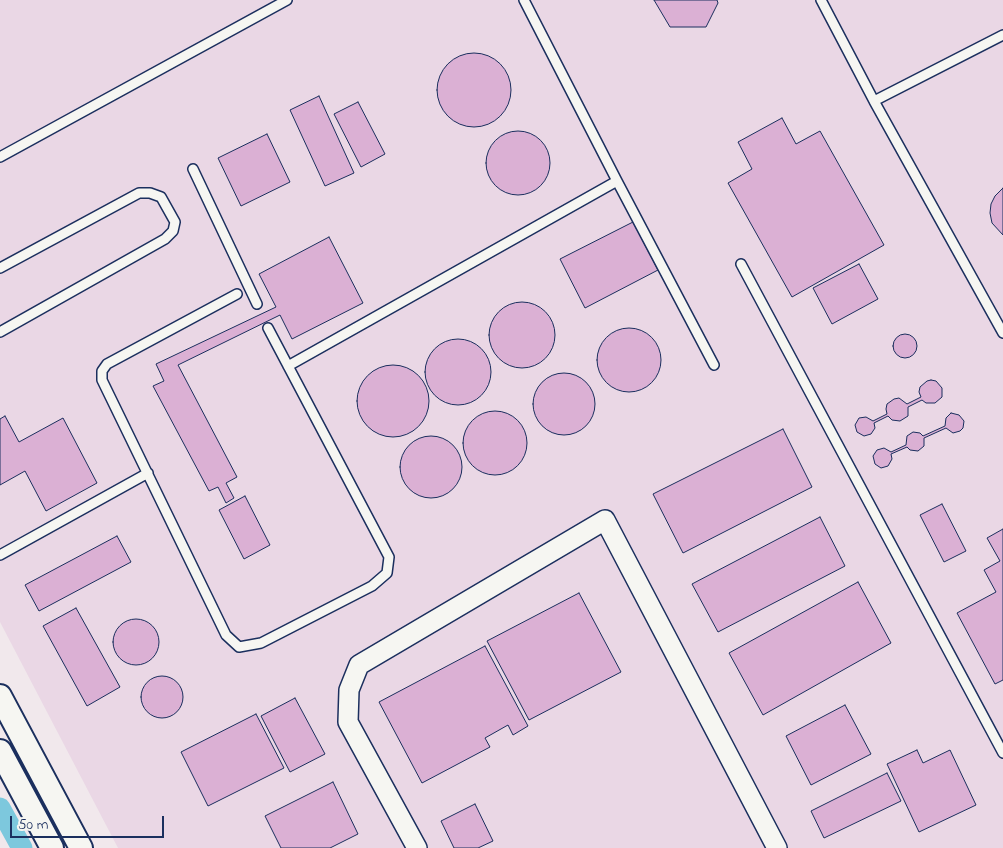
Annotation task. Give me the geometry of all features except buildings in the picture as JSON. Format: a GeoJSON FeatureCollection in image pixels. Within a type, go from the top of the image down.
{"type":"FeatureCollection","features":[{"type":"Feature","properties":{"kind":"street"},"geometry":{"type":"LineString","coordinates":[[416,848],[348,722],[349,690],[359,665],[605,520],[777,848]]}},
{"type":"Feature","properties":{"kind":"street"},"geometry":{"type":"LineString","coordinates":[[0,696],[81,848]]}},
{"type":"Feature","properties":{"kind":"street"},"geometry":{"type":"LineString","coordinates":[[0,751],[52,848]]}},
{"type":"Feature","properties":{"kind":"lane"},"geometry":{"type":"LineString","coordinates":[[0,158],[287,0]]}},
{"type":"Feature","properties":{"kind":"lane"},"geometry":{"type":"LineString","coordinates":[[524,0],[714,365]]}},
{"type":"Feature","properties":{"kind":"lane"},"geometry":{"type":"LineString","coordinates":[[821,0],[874,101],[1003,333]]}},
{"type":"Feature","properties":{"kind":"lane"},"geometry":{"type":"LineString","coordinates":[[874,101],[1003,35]]}},
{"type":"Feature","properties":{"kind":"lane"},"geometry":{"type":"LineString","coordinates":[[193,169],[257,304]]}},
{"type":"Feature","properties":{"kind":"lane"},"geometry":{"type":"LineString","coordinates":[[288,366],[617,181]]}},
{"type":"Feature","properties":{"kind":"lane"},"geometry":{"type":"LineString","coordinates":[[0,268],[139,193],[150,193],[160,197],[175,222],[173,230],[165,239],[0,332]]}},
{"type":"Feature","properties":{"kind":"lane"},"geometry":{"type":"LineString","coordinates":[[742,264],[1003,753]]}},
{"type":"Feature","properties":{"kind":"lane"},"geometry":{"type":"LineString","coordinates":[[237,294],[107,364],[102,371],[102,380],[226,635],[239,646],[261,643],[372,586],[387,573],[389,557],[268,328]]}},
{"type":"Feature","properties":{"kind":"lane"},"geometry":{"type":"LineString","coordinates":[[0,555],[148,473]]}},
{"type":"Feature","properties":{"kind":"shaded area"},"geometry":{"type":"Polygon","coordinates":[[[0,0],[1003,0],[1003,848],[118,848],[0,622],[0,0]]]}},
{"type":"Feature","properties":{"kind":"waterway"},"geometry":{"type":"LineString","coordinates":[[0,808],[22,848]]}}]}
